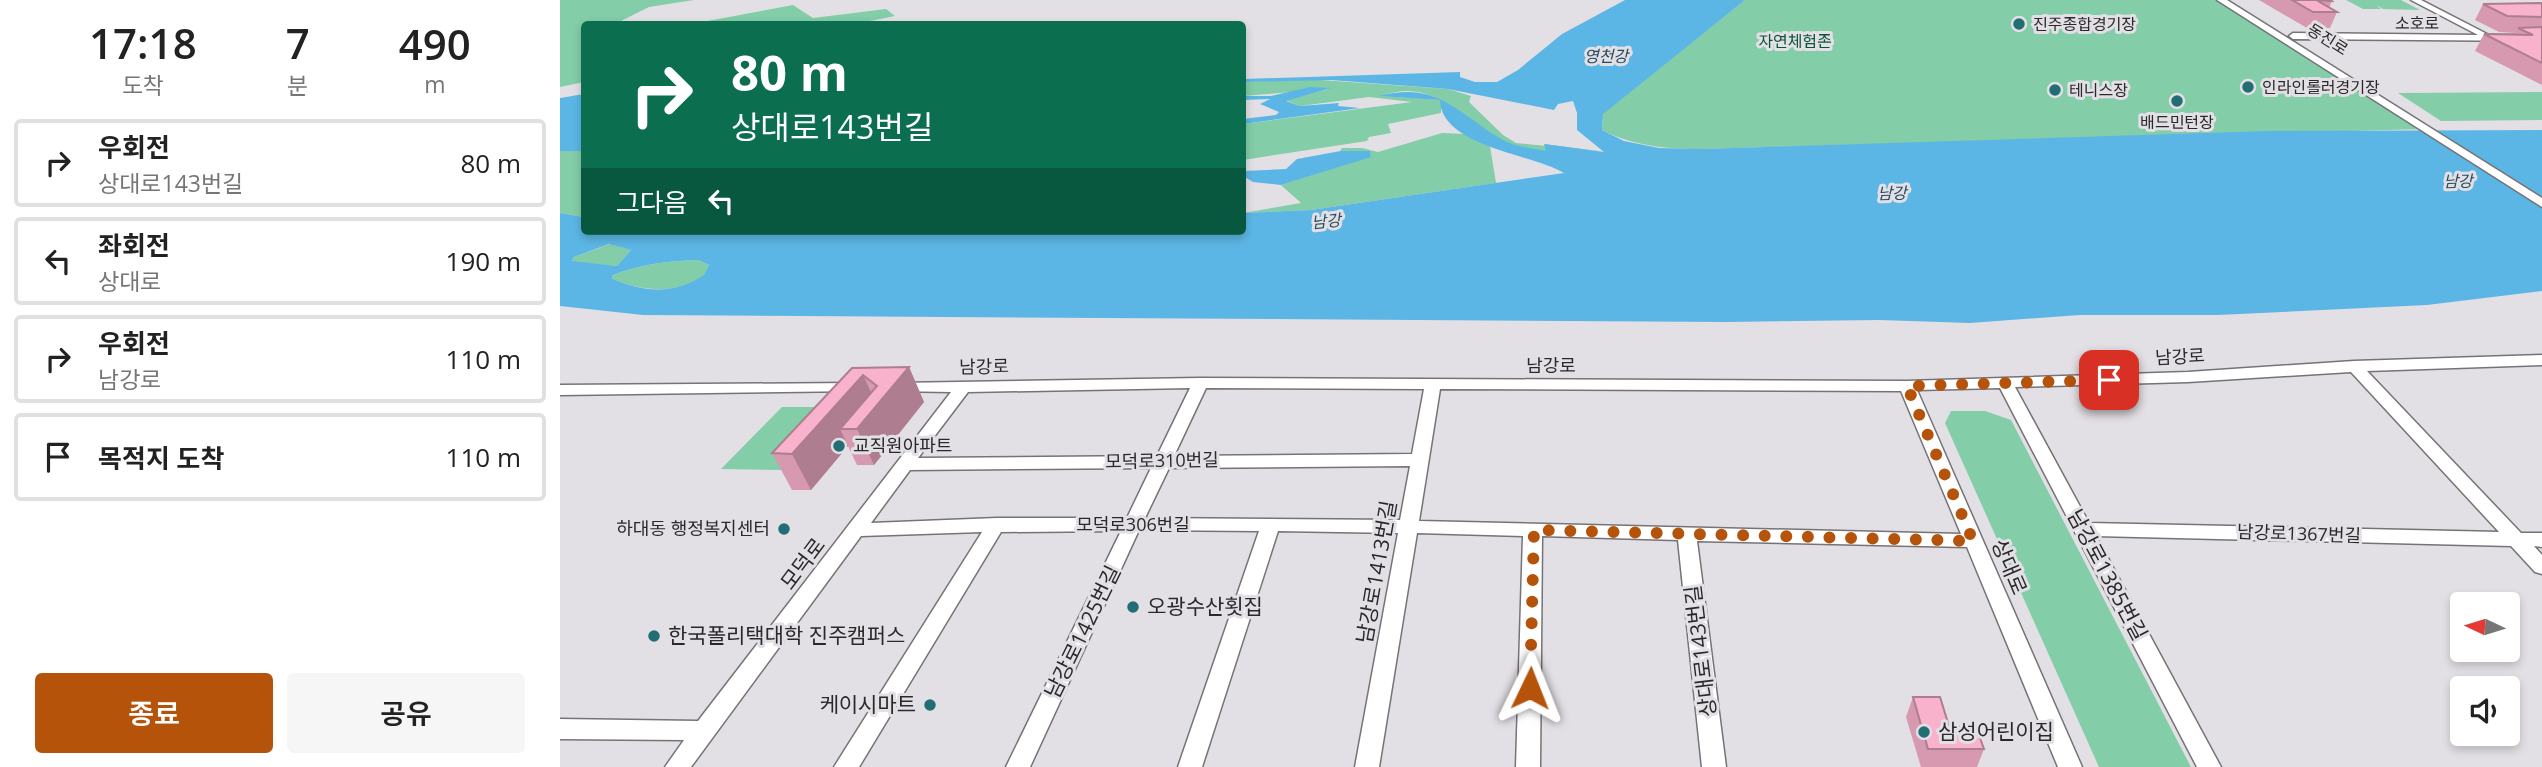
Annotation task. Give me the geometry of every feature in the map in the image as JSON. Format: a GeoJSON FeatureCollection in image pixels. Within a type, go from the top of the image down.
{"type":"FeatureCollection","features":[{"type":"Feature","properties":{"kind":"street","name":"동진로"},"geometry":{"type":"LineString","coordinates":[[2221,0],[2542,203]]}},
{"type":"Feature","properties":{"kind":"street","name":"동진로"},"geometry":{"type":"LineString","coordinates":[[2235,0],[2542,193]]}},
{"type":"Feature","properties":{"kind":"street"},"geometry":{"type":"LineString","coordinates":[[2415,0],[2490,37]]}},
{"type":"Feature","properties":{"kind":"street","name":"소호로"},"geometry":{"type":"LineString","coordinates":[[2293,36],[2542,38]]}},
{"type":"Feature","properties":{"kind":"street"},"geometry":{"type":"LineString","coordinates":[[2292,369],[2542,351]]}},
{"type":"Feature","properties":{"kind":"street","name":"남강로"},"geometry":{"type":"LineString","coordinates":[[560,390],[1200,383],[1907,386],[2188,377],[2354,366],[2542,360]]}},
{"type":"Feature","properties":{"kind":"street"},"geometry":{"type":"LineString","coordinates":[[2354,366],[2542,567]]}},
{"type":"Feature","properties":{"kind":"street","name":"남강로1425번길"},"geometry":{"type":"LineString","coordinates":[[1017,767],[1135,525],[1161,461],[1200,383]]}},
{"type":"Feature","properties":{"kind":"street","name":"남강로1385번길"},"geometry":{"type":"LineString","coordinates":[[2005,383],[2208,767]]}},
{"type":"Feature","properties":{"kind":"street","name":"남강로1413번길"},"geometry":{"type":"LineString","coordinates":[[1367,767],[1433,385]]}},
{"type":"Feature","properties":{"kind":"street","name":"상대로"},"geometry":{"type":"LineString","coordinates":[[1907,386],[2070,767]]}},
{"type":"Feature","properties":{"kind":"street","name":"모덕로"},"geometry":{"type":"LineString","coordinates":[[677,767],[963,387]]}},
{"type":"Feature","properties":{"kind":"street","name":"모덕로310번길"},"geometry":{"type":"LineString","coordinates":[[905,464],[1419,460]]}},
{"type":"Feature","properties":{"kind":"street"},"geometry":{"type":"LineString","coordinates":[[846,767],[997,524]]}},
{"type":"Feature","properties":{"kind":"street","name":"모덕로306번길"},"geometry":{"type":"LineString","coordinates":[[857,530],[997,524],[1409,527]]}},
{"type":"Feature","properties":{"kind":"street"},"geometry":{"type":"LineString","coordinates":[[1190,767],[1270,526]]}},
{"type":"Feature","properties":{"kind":"street"},"geometry":{"type":"LineString","coordinates":[[1409,527],[1973,541]]}},
{"type":"Feature","properties":{"kind":"street","name":"남강로1367번길"},"geometry":{"type":"LineString","coordinates":[[2082,529],[2542,540]]}},
{"type":"Feature","properties":{"kind":"street"},"geometry":{"type":"LineString","coordinates":[[1528,767],[1534,530]]}},
{"type":"Feature","properties":{"kind":"street","name":"상대로143번길"},"geometry":{"type":"LineString","coordinates":[[1687,536],[1714,767]]}},
{"type":"Feature","properties":{"kind":"street"},"geometry":{"type":"LineString","coordinates":[[560,729],[703,731]]}},
{"type":"Feature","properties":{"kind":"street"},"geometry":{"type":"LineString","coordinates":[[835,767],[853,767]]}},
{"type":"Feature","properties":{"kind":"green space"},"geometry":{"type":"Polygon","coordinates":[[[560,0],[694,0],[649,7],[621,21],[581,21],[581,83],[560,87],[560,0]]]}},
{"type":"Feature","properties":{"kind":"green space","name":"자연체험존"},"geometry":{"type":"Polygon","coordinates":[[[1745,0],[2217,0],[2425,129],[1701,149],[1650,146],[1602,130],[1603,114],[1612,105],[1745,0]]]}},
{"type":"Feature","properties":{"kind":"green space"},"geometry":{"type":"Polygon","coordinates":[[[2346,0],[2401,0],[2420,10],[2383,9],[2376,5],[2381,9],[2363,9],[2346,0]]]}},
{"type":"Feature","properties":{"kind":"green space"},"geometry":{"type":"Polygon","coordinates":[[[793,5],[813,18],[886,9],[895,16],[870,21],[707,21],[793,5]]]}},
{"type":"Feature","properties":{"kind":"green space"},"geometry":{"type":"Polygon","coordinates":[[[1307,79],[1448,89],[1471,96],[1469,102],[1503,135],[1516,143],[1545,146],[1547,152],[1504,141],[1441,100],[1441,113],[1388,124],[1391,133],[1369,137],[1367,141],[1246,160],[1246,124],[1412,102],[1369,97],[1300,106],[1285,100],[1329,89],[1246,96],[1246,82],[1307,79]],[[1400,91],[1382,96],[1440,100],[1417,92],[1400,91]]]}},
{"type":"Feature","properties":{"kind":"green space"},"geometry":{"type":"Polygon","coordinates":[[[2542,92],[2542,120],[2441,121],[2398,93],[2542,92]]]}},
{"type":"Feature","properties":{"kind":"green space"},"geometry":{"type":"Polygon","coordinates":[[[1442,133],[1466,134],[1490,146],[1496,183],[1311,210],[1246,213],[1301,203],[1281,185],[1371,156],[1369,151],[1341,151],[1297,159],[1340,151],[1342,148],[1362,148],[1378,152],[1442,133]]]}},
{"type":"Feature","properties":{"kind":"green space"},"geometry":{"type":"Polygon","coordinates":[[[1544,144],[1606,152],[1545,146],[1544,144]]]}},
{"type":"Feature","properties":{"kind":"green space"},"geometry":{"type":"Polygon","coordinates":[[[560,151],[581,151],[581,216],[560,213],[560,151]]]}},
{"type":"Feature","properties":{"kind":"green space"},"geometry":{"type":"Polygon","coordinates":[[[610,244],[631,250],[617,266],[572,262],[574,257],[610,244]]]}},
{"type":"Feature","properties":{"kind":"green space"},"geometry":{"type":"Polygon","coordinates":[[[698,260],[709,265],[704,276],[670,289],[647,288],[612,280],[613,275],[644,266],[698,260]]]}},
{"type":"Feature","properties":{"kind":"green space"},"geometry":{"type":"Polygon","coordinates":[[[782,407],[838,407],[781,470],[721,469],[782,407]]]}},
{"type":"Feature","properties":{"kind":"green space"},"geometry":{"type":"Polygon","coordinates":[[[1951,411],[1985,411],[2011,420],[2191,767],[2099,767],[1945,423],[1951,411]]]}},
{"type":"Feature","properties":{"kind":"water"},"geometry":{"type":"Polygon","coordinates":[[[1625,0],[1745,0],[1603,114],[1602,130],[1624,141],[1659,148],[1701,149],[2269,131],[2542,130],[2542,291],[2427,305],[2218,315],[2080,315],[1970,323],[1879,320],[1726,322],[643,315],[560,306],[560,213],[581,216],[581,235],[1246,235],[1246,213],[1311,210],[1564,173],[1472,139],[1456,129],[1444,116],[1440,100],[1379,96],[1399,92],[1417,92],[1446,102],[1503,140],[1518,146],[1546,151],[1544,144],[1604,152],[1577,130],[1577,113],[1573,101],[1558,104],[1554,110],[1448,89],[1331,80],[1246,82],[1246,79],[1460,72],[1460,77],[1475,82],[1497,82],[1518,70],[1562,34],[1625,0]],[[609,244],[574,257],[572,261],[617,266],[631,250],[609,244]],[[698,260],[665,262],[623,271],[613,275],[612,279],[647,289],[670,288],[682,286],[704,275],[709,265],[698,260]]]}},
{"type":"Feature","properties":{"kind":"water"},"geometry":{"type":"Polygon","coordinates":[[[1310,87],[1331,88],[1286,101],[1300,106],[1339,103],[1338,106],[1360,108],[1246,124],[1246,119],[1276,115],[1279,112],[1260,104],[1270,99],[1246,100],[1246,96],[1271,96],[1310,87]]]}},
{"type":"Feature","properties":{"kind":"water"},"geometry":{"type":"Polygon","coordinates":[[[581,94],[581,151],[560,151],[560,98],[581,94]]]}},
{"type":"Feature","properties":{"kind":"water"},"geometry":{"type":"Polygon","coordinates":[[[1341,151],[1370,151],[1371,157],[1281,185],[1253,182],[1246,178],[1246,171],[1286,169],[1297,159],[1341,151]]]}},
{"type":"Feature","properties":{"kind":"building"},"geometry":{"type":"Polygon","coordinates":[[[2292,0],[2316,0],[2337,12],[2313,12],[2292,0]]]}},
{"type":"Feature","properties":{"kind":"building"},"geometry":{"type":"Polygon","coordinates":[[[2541,3],[2542,17],[2507,16],[2483,4],[2541,3]]]}},
{"type":"Feature","properties":{"kind":"building"},"geometry":{"type":"Polygon","coordinates":[[[2542,27],[2542,63],[2484,34],[2533,35],[2518,28],[2542,27]]]}},
{"type":"Feature","properties":{"kind":"building"},"geometry":{"type":"Polygon","coordinates":[[[909,367],[857,429],[840,429],[877,386],[863,375],[792,454],[772,453],[852,368],[909,367]]]}},
{"type":"Feature","properties":{"kind":"building"},"geometry":{"type":"Polygon","coordinates":[[[1913,697],[1940,697],[1949,726],[1976,727],[1984,749],[1928,749],[1913,697]]]}},
{"type":"Feature","properties":{"kind":"place","name":"진주종합경기장"},"geometry":{"type":"Point","coordinates":[2019,24]}},
{"type":"Feature","properties":{"kind":"place","name":"인라인롤러경기장"},"geometry":{"type":"Point","coordinates":[2248,87]}},
{"type":"Feature","properties":{"kind":"place","name":"테니스장"},"geometry":{"type":"Point","coordinates":[2055,90]}},
{"type":"Feature","properties":{"kind":"place","name":"배드민턴장"},"geometry":{"type":"Point","coordinates":[2177,101]}},
{"type":"Feature","properties":{"kind":"place","name":"교직원아파트"},"geometry":{"type":"Point","coordinates":[839,446]}},
{"type":"Feature","properties":{"kind":"place","name":"하대동 행정복지센터"},"geometry":{"type":"Point","coordinates":[784,529]}},
{"type":"Feature","properties":{"kind":"place","name":"오광수산횟집"},"geometry":{"type":"Point","coordinates":[1133,607]}},
{"type":"Feature","properties":{"kind":"place","name":"한국폴리택대학 진주캠퍼스"},"geometry":{"type":"Point","coordinates":[654,636]}},
{"type":"Feature","properties":{"kind":"place","name":"케이시마트"},"geometry":{"type":"Point","coordinates":[930,705]}},
{"type":"Feature","properties":{"kind":"place","name":"삼성어린이집"},"geometry":{"type":"Point","coordinates":[1924,732]}},
{"type":"Feature","properties":{"kind":"route"},"geometry":{"type":"LineString","coordinates":[[1530,688],[1534,530],[1687,536],[1973,541],[1907,386],[2109,380]]}},
{"type":"Feature","properties":{"kind":"water label","name":"영천강"},"geometry":{"type":"Point","coordinates":[1606,56]}},
{"type":"Feature","properties":{"kind":"water label","name":"남강"},"geometry":{"type":"Point","coordinates":[2458,181]}},
{"type":"Feature","properties":{"kind":"water label","name":"남강"},"geometry":{"type":"Point","coordinates":[1892,193]}},
{"type":"Feature","properties":{"kind":"water label","name":"남강"},"geometry":{"type":"Point","coordinates":[1326,221]}}]}
